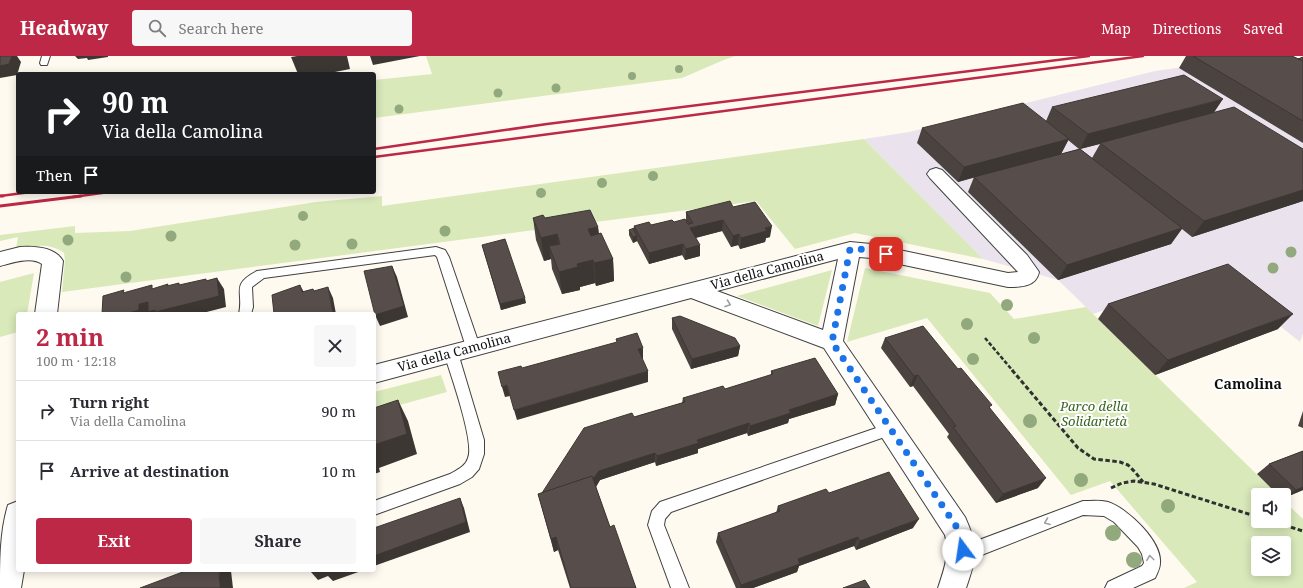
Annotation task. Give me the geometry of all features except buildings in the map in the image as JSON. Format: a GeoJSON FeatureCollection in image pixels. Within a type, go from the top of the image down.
{"type":"FeatureCollection","features":[{"type":"Feature","properties":{"kind":"street","name":"Via della Camolina"},"geometry":{"type":"LineString","coordinates":[[376,373],[850,249],[871,251],[1008,280],[1023,279],[1028,276],[1029,272],[1020,260],[936,174]]}},
{"type":"Feature","properties":{"kind":"street"},"geometry":{"type":"LineString","coordinates":[[832,342],[850,249]]}},
{"type":"Feature","properties":{"kind":"street"},"geometry":{"type":"LineString","coordinates":[[0,259],[36,253],[47,255],[53,261],[46,312]]}},
{"type":"Feature","properties":{"kind":"street"},"geometry":{"type":"LineString","coordinates":[[692,290],[832,342],[956,526],[961,537],[962,546],[961,560],[952,588]]}},
{"type":"Feature","properties":{"kind":"street"},"geometry":{"type":"LineString","coordinates":[[7,588],[16,527]]}},
{"type":"Feature","properties":{"kind":"lane"},"geometry":{"type":"LineString","coordinates":[[245,312],[245,286],[247,282],[261,274],[436,251],[441,253],[443,258],[473,347]]}},
{"type":"Feature","properties":{"kind":"lane"},"geometry":{"type":"LineString","coordinates":[[376,507],[455,479],[467,472],[475,463],[478,451],[477,440],[451,353]]}},
{"type":"Feature","properties":{"kind":"lane"},"geometry":{"type":"LineString","coordinates":[[680,588],[656,525],[658,516],[666,507],[891,430]]}},
{"type":"Feature","properties":{"kind":"lane"},"geometry":{"type":"LineString","coordinates":[[962,546],[979,548],[1083,508],[1106,510],[1120,516],[1144,540],[1150,553],[1152,563],[1149,572],[1114,588]]}},
{"type":"Feature","properties":{"kind":"path"},"geometry":{"type":"LineString","coordinates":[[985,338],[1078,448],[1086,455],[1095,459],[1126,464],[1143,482]]}},
{"type":"Feature","properties":{"kind":"path"},"geometry":{"type":"LineString","coordinates":[[1106,510],[1105,496],[1114,486],[1122,483],[1143,482],[1154,484],[1251,515]]}},
{"type":"Feature","properties":{"kind":"path"},"geometry":{"type":"LineString","coordinates":[[1291,527],[1303,531]]}},
{"type":"Feature","properties":{"kind":"shaded area"},"geometry":{"type":"Polygon","coordinates":[[[1255,57],[1303,81],[1303,333],[1300,342],[1214,273],[1093,314],[1058,280],[983,259],[864,139],[909,132],[1155,71],[1255,57]]]}},
{"type":"Feature","properties":{"kind":"green space"},"geometry":{"type":"Polygon","coordinates":[[[426,56],[736,56],[682,78],[376,118],[376,80],[432,74],[426,56]]]}},
{"type":"Feature","properties":{"kind":"green space"},"geometry":{"type":"Polygon","coordinates":[[[864,139],[983,259],[855,233],[795,249],[756,201],[62,292],[65,261],[64,253],[52,247],[46,246],[16,249],[18,237],[0,241],[0,235],[75,226],[75,233],[130,231],[316,202],[382,196],[382,206],[864,139]]]}},
{"type":"Feature","properties":{"kind":"green space","name":"Parco della Solidarietà"},"geometry":{"type":"Polygon","coordinates":[[[865,268],[990,293],[1014,319],[1086,307],[1271,488],[1251,488],[1251,528],[1291,528],[1291,508],[1303,519],[1303,588],[1184,588],[1197,582],[1110,481],[1071,495],[927,318],[847,342],[865,268]]]}},
{"type":"Feature","properties":{"kind":"green space"},"geometry":{"type":"Polygon","coordinates":[[[832,270],[818,326],[737,296],[832,270]]]}},
{"type":"Feature","properties":{"kind":"green space"},"geometry":{"type":"Polygon","coordinates":[[[34,273],[27,312],[16,312],[16,333],[0,337],[0,282],[34,273]]]}},
{"type":"Feature","properties":{"kind":"green space"},"geometry":{"type":"Polygon","coordinates":[[[441,375],[447,392],[376,411],[376,391],[441,375]]]}},
{"type":"Feature","properties":{"kind":"railway"},"geometry":{"type":"LineString","coordinates":[[376,149],[547,124],[1089,56]]}},
{"type":"Feature","properties":{"kind":"railway"},"geometry":{"type":"LineString","coordinates":[[376,157],[1143,56]]}},
{"type":"Feature","properties":{"kind":"railway"},"geometry":{"type":"LineString","coordinates":[[3,196],[0,196],[16,194]]}},
{"type":"Feature","properties":{"kind":"railway"},"geometry":{"type":"LineString","coordinates":[[74,197],[95,194]]}},
{"type":"Feature","properties":{"kind":"railway"},"geometry":{"type":"LineString","coordinates":[[74,197],[81,196]]}},
{"type":"Feature","properties":{"kind":"railway"},"geometry":{"type":"LineString","coordinates":[[0,206],[74,197]]}},
{"type":"Feature","properties":{"kind":"district","name":"Camolina"},"geometry":{"type":"Point","coordinates":[1248,384]}},
{"type":"Feature","properties":{"kind":"route"},"geometry":{"type":"LineString","coordinates":[[886,254],[860,249],[850,249],[832,342],[956,526],[961,537],[963,550]]}}]}
